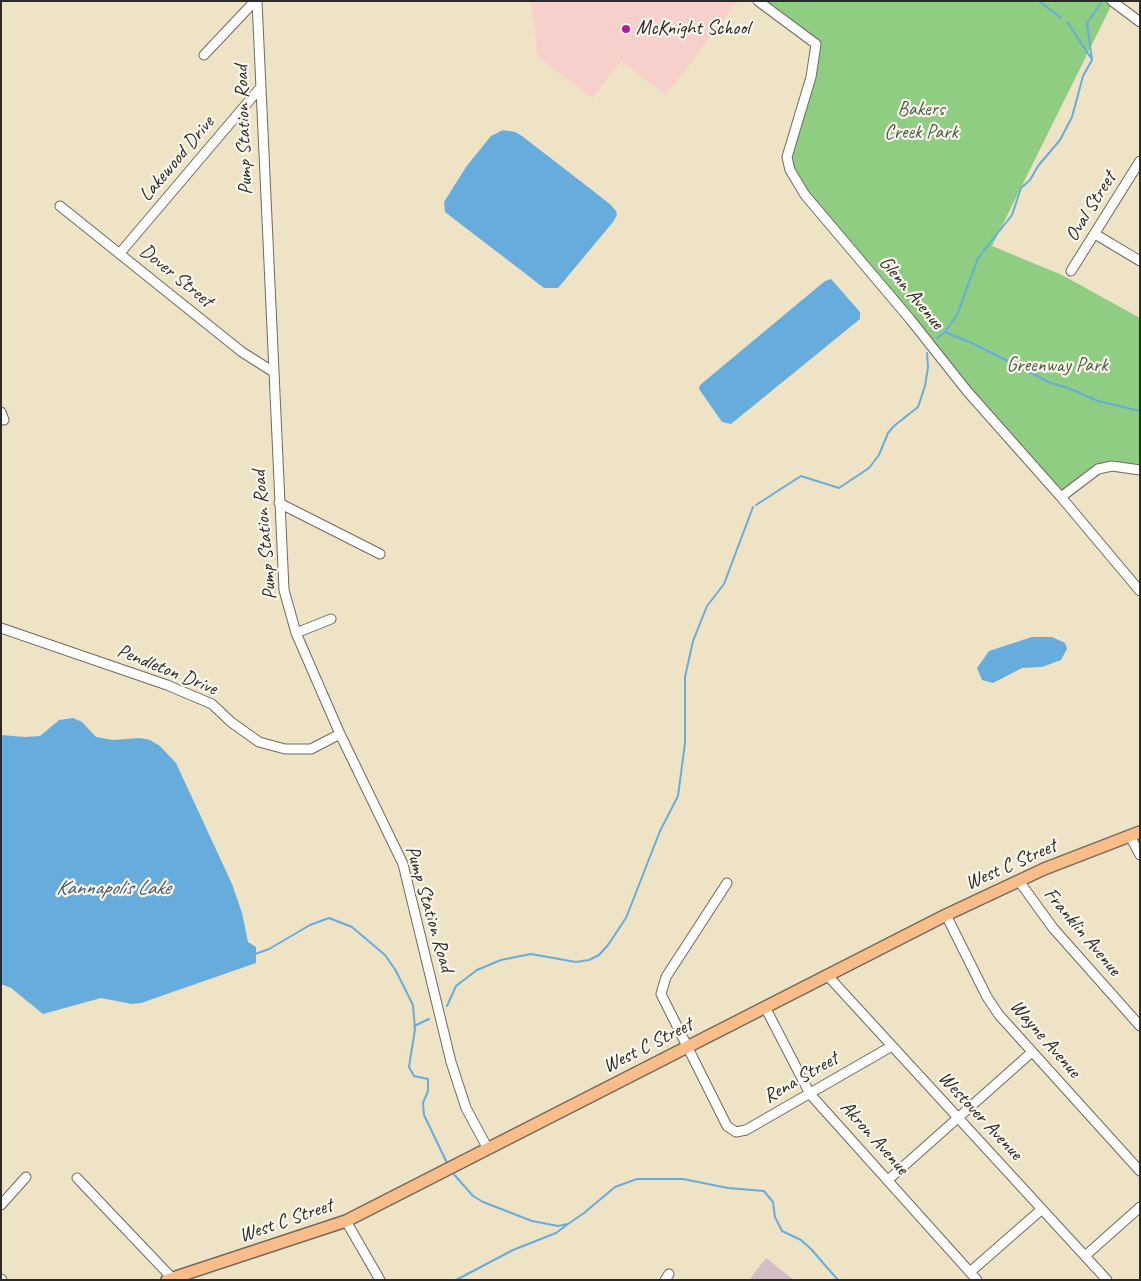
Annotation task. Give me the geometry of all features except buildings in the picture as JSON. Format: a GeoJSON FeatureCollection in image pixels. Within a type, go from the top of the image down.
{"type":"FeatureCollection","features":[{"type":"Feature","properties":{"kind":"main road","name":"West C Street"},"geometry":{"type":"LineString","coordinates":[[171,1279],[346,1221],[946,915],[1019,880],[1135,834]]}},
{"type":"Feature","properties":{"kind":"street"},"geometry":{"type":"LineString","coordinates":[[204,55],[256,1]]}},
{"type":"Feature","properties":{"kind":"street","name":"Pump Station Road"},"geometry":{"type":"LineString","coordinates":[[256,1],[272,371],[284,590],[296,633],[340,734],[403,864],[451,1062],[466,1108],[488,1149]]}},
{"type":"Feature","properties":{"kind":"street","name":"Glenn Avenue"},"geometry":{"type":"LineString","coordinates":[[758,1],[816,44],[811,77],[787,157],[790,170],[800,187],[967,391],[1061,497],[1140,591]]}},
{"type":"Feature","properties":{"kind":"street"},"geometry":{"type":"LineString","coordinates":[[1112,1],[1140,22]]}},
{"type":"Feature","properties":{"kind":"street","name":"Lakewood Drive"},"geometry":{"type":"LineString","coordinates":[[120,253],[260,88]]}},
{"type":"Feature","properties":{"kind":"street","name":"Oval Street"},"geometry":{"type":"LineString","coordinates":[[1071,271],[1096,234],[1140,160]]}},
{"type":"Feature","properties":{"kind":"street","name":"Dover Street"},"geometry":{"type":"LineString","coordinates":[[60,206],[242,352],[272,371]]}},
{"type":"Feature","properties":{"kind":"street"},"geometry":{"type":"LineString","coordinates":[[1096,234],[1140,261]]}},
{"type":"Feature","properties":{"kind":"street"},"geometry":{"type":"LineString","coordinates":[[1061,497],[1098,469],[1112,466],[1140,470]]}},
{"type":"Feature","properties":{"kind":"street"},"geometry":{"type":"LineString","coordinates":[[279,503],[380,554]]}},
{"type":"Feature","properties":{"kind":"street"},"geometry":{"type":"LineString","coordinates":[[296,633],[331,619]]}},
{"type":"Feature","properties":{"kind":"street","name":"Pendleton Drive"},"geometry":{"type":"LineString","coordinates":[[1,628],[167,685],[212,704],[231,722],[259,742],[285,749],[311,749],[340,734]]}},
{"type":"Feature","properties":{"kind":"street"},"geometry":{"type":"LineString","coordinates":[[1135,834],[1140,855]]}},
{"type":"Feature","properties":{"kind":"street","name":"Franklin Avenue"},"geometry":{"type":"LineString","coordinates":[[1019,880],[1048,922],[1140,1026]]}},
{"type":"Feature","properties":{"kind":"street"},"geometry":{"type":"LineString","coordinates":[[688,1047],[661,994],[666,977],[728,883]]}},
{"type":"Feature","properties":{"kind":"street","name":"Wayne Avenue"},"geometry":{"type":"LineString","coordinates":[[946,915],[987,997],[999,1015],[1140,1170]]}},
{"type":"Feature","properties":{"kind":"street","name":"Westover Avenue"},"geometry":{"type":"LineString","coordinates":[[827,975],[1107,1280]]}},
{"type":"Feature","properties":{"kind":"street","name":"Akron Avenue"},"geometry":{"type":"LineString","coordinates":[[765,1007],[810,1094],[976,1280]]}},
{"type":"Feature","properties":{"kind":"street","name":"Rena Street"},"geometry":{"type":"LineString","coordinates":[[688,1047],[727,1126],[736,1132],[746,1130],[892,1046]]}},
{"type":"Feature","properties":{"kind":"street"},"geometry":{"type":"LineString","coordinates":[[888,1180],[1032,1052]]}},
{"type":"Feature","properties":{"kind":"street"},"geometry":{"type":"LineString","coordinates":[[1,1205],[26,1177]]}},
{"type":"Feature","properties":{"kind":"street"},"geometry":{"type":"LineString","coordinates":[[78,1178],[171,1279]]}},
{"type":"Feature","properties":{"kind":"street"},"geometry":{"type":"LineString","coordinates":[[1085,1256],[1140,1207]]}},
{"type":"Feature","properties":{"kind":"street"},"geometry":{"type":"LineString","coordinates":[[970,1272],[1042,1208]]}},
{"type":"Feature","properties":{"kind":"street"},"geometry":{"type":"LineString","coordinates":[[346,1221],[380,1280]]}},
{"type":"Feature","properties":{"kind":"shaded area","name":"McKnight School"},"geometry":{"type":"Polygon","coordinates":[[[531,1],[738,1],[666,95],[621,61],[593,98],[538,57],[531,1]]]}},
{"type":"Feature","properties":{"kind":"shaded area"},"geometry":{"type":"Polygon","coordinates":[[[766,1258],[794,1280],[749,1280],[766,1258]]]}},
{"type":"Feature","properties":{"kind":"green space","name":"Bakers Creek Park"},"geometry":{"type":"Polygon","coordinates":[[[758,1],[1109,1],[1112,4],[992,246],[1062,275],[1140,318],[1140,470],[1098,469],[1061,497],[805,195],[787,157],[816,44],[758,1]]]}},
{"type":"Feature","properties":{"kind":"water"},"geometry":{"type":"Polygon","coordinates":[[[503,130],[515,132],[522,136],[610,204],[616,211],[617,215],[613,222],[558,288],[544,288],[445,212],[444,202],[466,167],[491,136],[503,130]]]}},
{"type":"Feature","properties":{"kind":"water"},"geometry":{"type":"Polygon","coordinates":[[[831,279],[860,312],[860,319],[731,424],[722,422],[699,389],[700,385],[825,281],[831,279]]]}},
{"type":"Feature","properties":{"kind":"water"},"geometry":{"type":"Polygon","coordinates":[[[1032,637],[1052,637],[1065,643],[1067,649],[1061,660],[1042,667],[1022,668],[993,683],[982,680],[977,668],[989,651],[1032,637]]]}},
{"type":"Feature","properties":{"kind":"water","name":"Kannapolis Lake"},"geometry":{"type":"Polygon","coordinates":[[[73,718],[82,722],[96,737],[113,740],[140,738],[150,740],[160,746],[176,763],[232,884],[242,913],[248,942],[256,947],[256,963],[141,1003],[132,1004],[101,998],[43,1014],[11,988],[1,984],[1,735],[40,736],[59,720],[73,718]]]}},
{"type":"Feature","properties":{"kind":"waterway"},"geometry":{"type":"LineString","coordinates":[[1039,1],[1061,18]]}},
{"type":"Feature","properties":{"kind":"waterway"},"geometry":{"type":"LineString","coordinates":[[937,338],[945,332],[957,315],[978,258],[1012,215],[1021,188],[1030,180],[1038,166],[1060,140],[1072,117],[1083,76],[1092,60],[1087,23],[1101,3]]}},
{"type":"Feature","properties":{"kind":"waterway"},"geometry":{"type":"LineString","coordinates":[[1068,23],[1091,58]]}},
{"type":"Feature","properties":{"kind":"waterway"},"geometry":{"type":"LineString","coordinates":[[945,332],[972,343],[1051,383],[1098,401],[1140,411]]}},
{"type":"Feature","properties":{"kind":"waterway"},"geometry":{"type":"LineString","coordinates":[[756,505],[801,476],[839,488],[869,468],[879,455],[888,433],[918,407],[925,386],[928,367],[927,353]]}},
{"type":"Feature","properties":{"kind":"waterway"},"geometry":{"type":"LineString","coordinates":[[447,1006],[456,986],[477,970],[501,960],[531,954],[576,962],[589,960],[599,955],[608,945],[626,918],[660,831],[678,796],[685,743],[685,677],[693,641],[707,606],[724,584],[753,507]]}},
{"type":"Feature","properties":{"kind":"waterway"},"geometry":{"type":"LineString","coordinates":[[255,954],[269,949],[310,925],[329,918],[352,927],[385,955],[396,971],[413,1005],[415,1029],[409,1067],[414,1076],[428,1079],[428,1091],[423,1103],[424,1115],[448,1165]]}},
{"type":"Feature","properties":{"kind":"waterway"},"geometry":{"type":"LineString","coordinates":[[414,1026],[429,1019]]}},
{"type":"Feature","properties":{"kind":"waterway"},"geometry":{"type":"LineString","coordinates":[[451,1171],[473,1196],[483,1202],[532,1221],[558,1226],[568,1224],[615,1187],[637,1179],[683,1179],[728,1188],[764,1191],[773,1202],[775,1217],[782,1231],[801,1240],[838,1280]]}},
{"type":"Feature","properties":{"kind":"waterway"},"geometry":{"type":"LineString","coordinates":[[456,1280],[513,1250],[556,1233],[568,1224]]}},
{"type":"Feature","properties":{"kind":"place","name":"McKnight School"},"geometry":{"type":"Point","coordinates":[626,29]}},
{"type":"Feature","properties":{"kind":"park label","name":"Greenway Park"},"geometry":{"type":"Point","coordinates":[1057,366]}}]}
